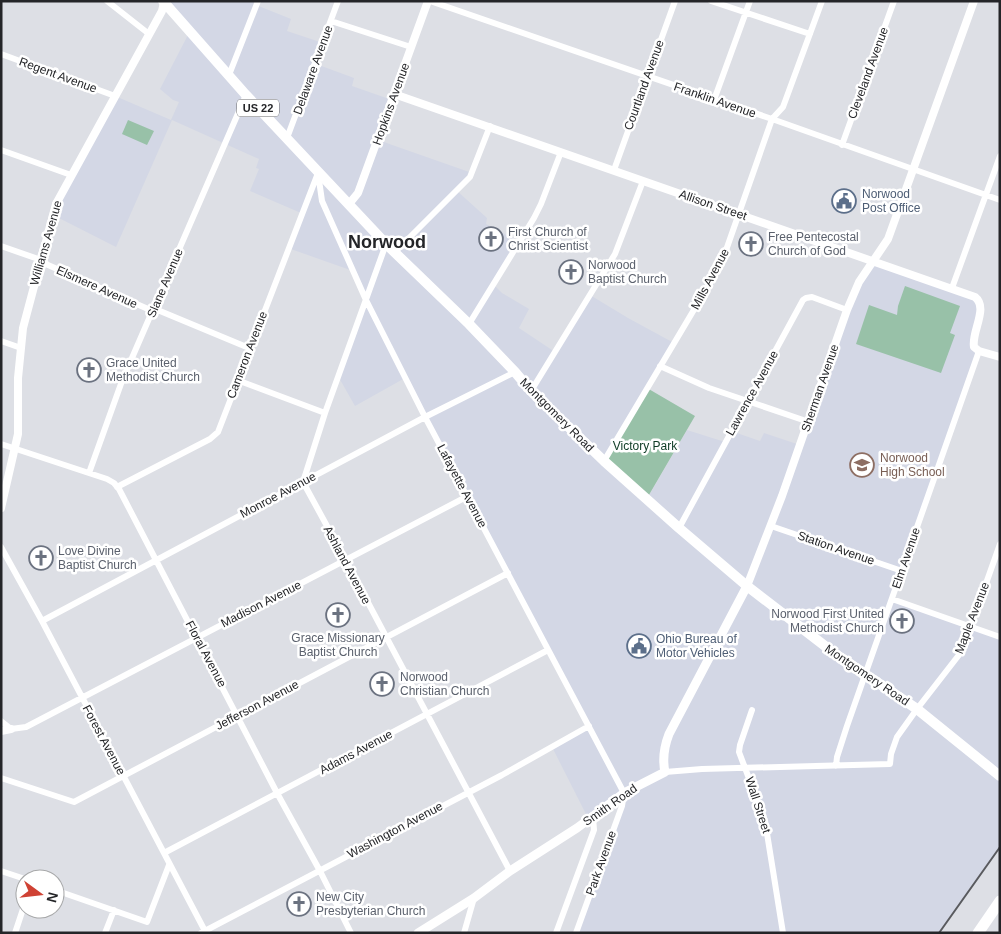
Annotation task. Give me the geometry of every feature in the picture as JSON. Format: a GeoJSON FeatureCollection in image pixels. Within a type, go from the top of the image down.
{"type":"FeatureCollection","features":[{"type":"Feature","properties":{"kind":"highway"},"geometry":{"type":"LineString","coordinates":[[978,933],[1000,902]]}},
{"type":"Feature","properties":{"kind":"main road","name":"Montgomery Road"},"geometry":{"type":"LineString","coordinates":[[163,2],[246,95],[386,244],[469,324],[531,391],[604,461],[678,528],[747,586],[825,647],[917,708],[1000,776]]}},
{"type":"Feature","properties":{"kind":"main road","name":"Sherman Avenue"},"geometry":{"type":"LineString","coordinates":[[665,772],[663,760],[664,745],[747,586]]}},
{"type":"Feature","properties":{"kind":"main road","name":"Smith Road"},"geometry":{"type":"LineString","coordinates":[[418,933],[474,898],[593,817],[624,793],[665,772]]}},
{"type":"Feature","properties":{"kind":"street"},"geometry":{"type":"LineString","coordinates":[[229,75],[258,1]]}},
{"type":"Feature","properties":{"kind":"street","name":"Delaware Avenue"},"geometry":{"type":"LineString","coordinates":[[287,138],[338,1]]}},
{"type":"Feature","properties":{"kind":"street","name":"Hopkins Avenue"},"geometry":{"type":"LineString","coordinates":[[349,204],[358,193],[429,1]]}},
{"type":"Feature","properties":{"kind":"street","name":"Franklin Avenue"},"geometry":{"type":"LineString","coordinates":[[429,1],[1000,200]]}},
{"type":"Feature","properties":{"kind":"street","name":"Courtland Avenue"},"geometry":{"type":"LineString","coordinates":[[614,170],[675,1]]}},
{"type":"Feature","properties":{"kind":"street"},"geometry":{"type":"LineString","coordinates":[[711,1],[810,34]]}},
{"type":"Feature","properties":{"kind":"street"},"geometry":{"type":"LineString","coordinates":[[714,100],[750,1]]}},
{"type":"Feature","properties":{"kind":"street","name":"Mills Avenue"},"geometry":{"type":"LineString","coordinates":[[604,461],[724,256],[772,119],[783,107],[822,1]]}},
{"type":"Feature","properties":{"kind":"street","name":"Cleveland Avenue"},"geometry":{"type":"LineString","coordinates":[[842,145],[894,1]]}},
{"type":"Feature","properties":{"kind":"street","name":"Sherman Avenue"},"geometry":{"type":"LineString","coordinates":[[747,586],[809,422],[847,310],[859,282],[888,239],[974,1]]}},
{"type":"Feature","properties":{"kind":"street","name":"Williams Avenue"},"geometry":{"type":"LineString","coordinates":[[1,508],[18,434],[18,378],[26,316],[56,204],[162,11],[163,2]]}},
{"type":"Feature","properties":{"kind":"street"},"geometry":{"type":"LineString","coordinates":[[111,3],[149,34]]}},
{"type":"Feature","properties":{"kind":"street"},"geometry":{"type":"LineString","coordinates":[[331,21],[411,47]]}},
{"type":"Feature","properties":{"kind":"street","name":"Regent Avenue"},"geometry":{"type":"LineString","coordinates":[[1,54],[115,96]]}},
{"type":"Feature","properties":{"kind":"street","name":"Allison Street"},"geometry":{"type":"LineString","coordinates":[[394,94],[490,126],[974,297],[980,302],[973,341],[974,347],[979,351]]}},
{"type":"Feature","properties":{"kind":"street","name":"Slane Avenue"},"geometry":{"type":"LineString","coordinates":[[89,473],[122,381],[246,95]]}},
{"type":"Feature","properties":{"kind":"street"},"geometry":{"type":"LineString","coordinates":[[395,252],[470,177],[490,126]]}},
{"type":"Feature","properties":{"kind":"street"},"geometry":{"type":"LineString","coordinates":[[1,150],[71,175]]}},
{"type":"Feature","properties":{"kind":"street"},"geometry":{"type":"LineString","coordinates":[[469,324],[534,218],[561,152]]}},
{"type":"Feature","properties":{"kind":"street"},"geometry":{"type":"LineString","coordinates":[[952,288],[1000,156]]}},
{"type":"Feature","properties":{"kind":"street","name":"Lafayette Avenue"},"geometry":{"type":"LineString","coordinates":[[318,172],[322,200],[366,300],[425,417],[624,793]]}},
{"type":"Feature","properties":{"kind":"street","name":"Cameron Avenue"},"geometry":{"type":"LineString","coordinates":[[117,487],[215,436],[218,432],[318,172]]}},
{"type":"Feature","properties":{"kind":"street"},"geometry":{"type":"LineString","coordinates":[[531,391],[615,254],[643,181]]}},
{"type":"Feature","properties":{"kind":"street"},"geometry":{"type":"LineString","coordinates":[[303,482],[325,413],[386,244]]}},
{"type":"Feature","properties":{"kind":"street","name":"Elsmere Avenue"},"geometry":{"type":"LineString","coordinates":[[1,246],[41,260],[48,265],[148,309],[154,309],[249,348]]}},
{"type":"Feature","properties":{"kind":"street","name":"Lawrence Avenue"},"geometry":{"type":"LineString","coordinates":[[678,528],[803,300],[812,298],[847,310]]}},
{"type":"Feature","properties":{"kind":"street"},"geometry":{"type":"LineString","coordinates":[[1,341],[21,348]]}},
{"type":"Feature","properties":{"kind":"street"},"geometry":{"type":"LineString","coordinates":[[979,351],[1000,357]]}},
{"type":"Feature","properties":{"kind":"street","name":"Elm Avenue"},"geometry":{"type":"LineString","coordinates":[[836,766],[837,757],[865,675],[979,351]]}},
{"type":"Feature","properties":{"kind":"street"},"geometry":{"type":"LineString","coordinates":[[660,366],[709,388],[809,422]]}},
{"type":"Feature","properties":{"kind":"street","name":"Monroe Avenue"},"geometry":{"type":"LineString","coordinates":[[42,621],[425,417],[515,372]]}},
{"type":"Feature","properties":{"kind":"street"},"geometry":{"type":"LineString","coordinates":[[238,380],[325,413]]}},
{"type":"Feature","properties":{"kind":"street"},"geometry":{"type":"LineString","coordinates":[[1,444],[89,473],[107,480],[117,487]]}},
{"type":"Feature","properties":{"kind":"street","name":"Ashland Avenue"},"geometry":{"type":"LineString","coordinates":[[303,482],[510,872]]}},
{"type":"Feature","properties":{"kind":"street","name":"Floral Avenue"},"geometry":{"type":"LineString","coordinates":[[117,487],[351,933]]}},
{"type":"Feature","properties":{"kind":"street","name":"Madison Avenue"},"geometry":{"type":"LineString","coordinates":[[11,729],[26,727],[468,496]]}},
{"type":"Feature","properties":{"kind":"street","name":"Station Avenue"},"geometry":{"type":"LineString","coordinates":[[771,526],[902,570]]}},
{"type":"Feature","properties":{"kind":"street","name":"Maple Avenue"},"geometry":{"type":"LineString","coordinates":[[890,764],[891,754],[897,737],[917,708],[959,656],[1000,544]]}},
{"type":"Feature","properties":{"kind":"street","name":"Forest Avenue"},"geometry":{"type":"LineString","coordinates":[[1,547],[42,621],[204,932]]}},
{"type":"Feature","properties":{"kind":"street","name":"Jefferson Avenue"},"geometry":{"type":"LineString","coordinates":[[1,778],[74,802],[508,573]]}},
{"type":"Feature","properties":{"kind":"street"},"geometry":{"type":"LineString","coordinates":[[892,599],[1000,637]]}},
{"type":"Feature","properties":{"kind":"street","name":"Adams Avenue"},"geometry":{"type":"LineString","coordinates":[[164,853],[548,650]]}},
{"type":"Feature","properties":{"kind":"street","name":"Wall Street"},"geometry":{"type":"LineString","coordinates":[[752,710],[739,752],[765,821],[784,933]]}},
{"type":"Feature","properties":{"kind":"street"},"geometry":{"type":"LineString","coordinates":[[1,721],[11,729]]}},
{"type":"Feature","properties":{"kind":"street","name":"Washington Avenue"},"geometry":{"type":"LineString","coordinates":[[204,932],[589,726]]}},
{"type":"Feature","properties":{"kind":"street"},"geometry":{"type":"LineString","coordinates":[[1,732],[11,729]]}},
{"type":"Feature","properties":{"kind":"street","name":"Smith Road"},"geometry":{"type":"LineString","coordinates":[[665,772],[702,769],[890,764]]}},
{"type":"Feature","properties":{"kind":"street","name":"Park Avenue"},"geometry":{"type":"LineString","coordinates":[[576,933],[622,806],[624,793]]}},
{"type":"Feature","properties":{"kind":"street","name":"Park Avenue"},"geometry":{"type":"LineString","coordinates":[[556,933],[594,830],[593,817]]}},
{"type":"Feature","properties":{"kind":"street"},"geometry":{"type":"LineString","coordinates":[[65,893],[147,922],[170,865]]}},
{"type":"Feature","properties":{"kind":"street"},"geometry":{"type":"LineString","coordinates":[[1,871],[15,876]]}},
{"type":"Feature","properties":{"kind":"street"},"geometry":{"type":"LineString","coordinates":[[464,933],[474,898]]}},
{"type":"Feature","properties":{"kind":"street"},"geometry":{"type":"LineString","coordinates":[[106,933],[114,910]]}},
{"type":"Feature","properties":{"kind":"street"},"geometry":{"type":"LineString","coordinates":[[14,933],[19,919]]}},
{"type":"Feature","properties":{"kind":"shaded area"},"geometry":{"type":"Polygon","coordinates":[[[163,1],[253,1],[255,7],[256,5],[291,19],[287,31],[323,43],[316,64],[354,78],[352,86],[392,100],[378,140],[472,173],[456,190],[487,218],[486,224],[519,242],[493,284],[502,293],[529,309],[519,328],[555,352],[590,295],[674,343],[604,461],[647,499],[687,430],[725,442],[731,431],[760,441],[764,433],[800,445],[847,310],[874,261],[980,302],[973,341],[979,351],[892,599],[1000,637],[1000,847],[939,933],[576,933],[624,794],[589,820],[552,747],[589,727],[405,378],[355,406],[338,376],[366,300],[353,271],[288,248],[301,213],[250,191],[259,169],[256,168],[259,159],[172,120],[116,247],[53,215],[115,96],[171,120],[179,102],[173,100],[160,89],[190,31],[163,1]]]}},
{"type":"Feature","properties":{"kind":"green space"},"geometry":{"type":"Polygon","coordinates":[[[128,120],[154,131],[147,145],[122,134],[128,120]]]}},
{"type":"Feature","properties":{"kind":"green space"},"geometry":{"type":"Polygon","coordinates":[[[905,286],[960,306],[950,333],[955,335],[941,373],[856,344],[869,305],[897,315],[905,286]]]}},
{"type":"Feature","properties":{"kind":"green space","name":"Victory Park"},"geometry":{"type":"Polygon","coordinates":[[[647,388],[695,416],[646,500],[604,461],[647,388]]]}},
{"type":"Feature","properties":{"kind":"railway"},"geometry":{"type":"LineString","coordinates":[[939,933],[1000,847]]}},
{"type":"Feature","properties":{"kind":"place","name":"Norwood Post Office"},"geometry":{"type":"Point","coordinates":[844,201]}},
{"type":"Feature","properties":{"kind":"place","name":"First Church of Christ Scientist"},"geometry":{"type":"Point","coordinates":[491,239]}},
{"type":"Feature","properties":{"kind":"place","name":"Free Pentecostal Church of God"},"geometry":{"type":"Point","coordinates":[751,244]}},
{"type":"Feature","properties":{"kind":"place","name":"Norwood Baptist Church"},"geometry":{"type":"Point","coordinates":[571,272]}},
{"type":"Feature","properties":{"kind":"place","name":"Grace United Methodist Church"},"geometry":{"type":"Point","coordinates":[89,370]}},
{"type":"Feature","properties":{"kind":"place","name":"Norwood High School"},"geometry":{"type":"Point","coordinates":[862,465]}},
{"type":"Feature","properties":{"kind":"place","name":"Love Divine Baptist Church"},"geometry":{"type":"Point","coordinates":[41,558]}},
{"type":"Feature","properties":{"kind":"place","name":"Grace Missionary Baptist Church"},"geometry":{"type":"Point","coordinates":[338,615]}},
{"type":"Feature","properties":{"kind":"place","name":"Norwood First United Methodist Church"},"geometry":{"type":"Point","coordinates":[902,621]}},
{"type":"Feature","properties":{"kind":"place","name":"Ohio Bureau of Motor Vehicles"},"geometry":{"type":"Point","coordinates":[639,646]}},
{"type":"Feature","properties":{"kind":"place","name":"Norwood Christian Church"},"geometry":{"type":"Point","coordinates":[382,684]}},
{"type":"Feature","properties":{"kind":"place","name":"New City Presbyterian Church"},"geometry":{"type":"Point","coordinates":[299,904]}},
{"type":"Feature","properties":{"kind":"district","name":"Norwood"},"geometry":{"type":"Point","coordinates":[387,242]}}]}
